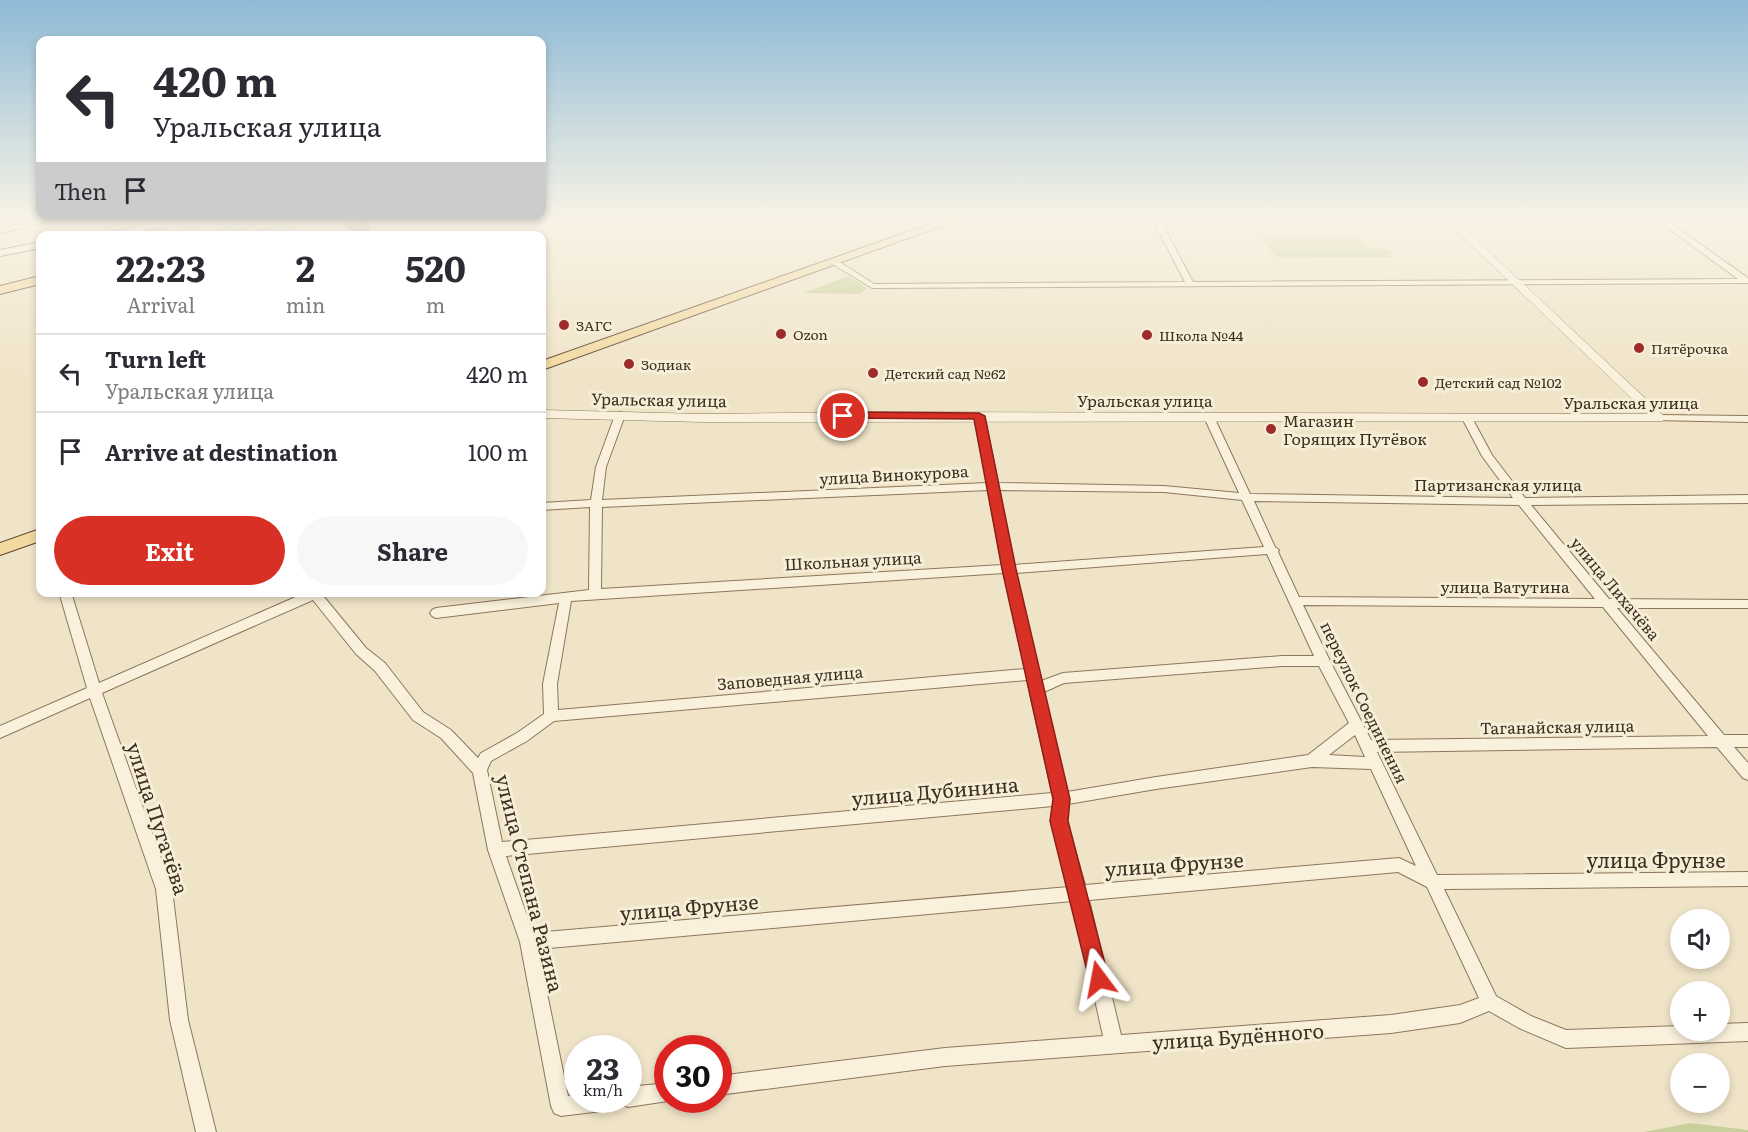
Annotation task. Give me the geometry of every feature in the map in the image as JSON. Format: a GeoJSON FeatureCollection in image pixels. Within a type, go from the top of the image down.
{"type":"FeatureCollection","features":[{"type":"Feature","properties":{"kind":"main road"},"geometry":{"type":"LineString","coordinates":[[546,365],[813,271]]}},
{"type":"Feature","properties":{"kind":"main road"},"geometry":{"type":"LineString","coordinates":[[0,290],[36,281]]}},
{"type":"Feature","properties":{"kind":"main road"},"geometry":{"type":"LineString","coordinates":[[0,549],[36,536]]}},
{"type":"Feature","properties":{"kind":"street"},"geometry":{"type":"LineString","coordinates":[[848,271],[872,286],[1747,281]]}},
{"type":"Feature","properties":{"kind":"street"},"geometry":{"type":"LineString","coordinates":[[1183,271],[1190,284]]}},
{"type":"Feature","properties":{"kind":"street"},"geometry":{"type":"LineString","coordinates":[[1503,271],[1659,418]]}},
{"type":"Feature","properties":{"kind":"street"},"geometry":{"type":"LineString","coordinates":[[1732,271],[1747,281]]}},
{"type":"Feature","properties":{"kind":"street","name":"Уральская улица"},"geometry":{"type":"LineString","coordinates":[[546,414],[703,418],[979,416],[1748,419]]}},
{"type":"Feature","properties":{"kind":"street"},"geometry":{"type":"LineString","coordinates":[[595,594],[596,505],[601,467],[620,415]]}},
{"type":"Feature","properties":{"kind":"street"},"geometry":{"type":"LineString","coordinates":[[979,416],[1009,569],[1061,799],[1059,821],[1079,892],[1114,1045]]}},
{"type":"Feature","properties":{"kind":"street","name":"переулок Соединения"},"geometry":{"type":"LineString","coordinates":[[1209,417],[1298,601],[1323,661],[1357,725],[1490,1002]]}},
{"type":"Feature","properties":{"kind":"street","name":"улица Лихачёва"},"geometry":{"type":"LineString","coordinates":[[1467,418],[1487,456],[1522,502],[1748,774]]}},
{"type":"Feature","properties":{"kind":"street","name":"улица Винокурова"},"geometry":{"type":"LineString","coordinates":[[546,506],[993,486],[1164,489],[1248,497]]}},
{"type":"Feature","properties":{"kind":"street","name":"Партизанская улица"},"geometry":{"type":"LineString","coordinates":[[1248,497],[1522,502],[1748,499]]}},
{"type":"Feature","properties":{"kind":"street","name":"Школьная улица"},"geometry":{"type":"LineString","coordinates":[[436,613],[595,594],[1009,569],[1273,550]]}},
{"type":"Feature","properties":{"kind":"street","name":"улица Пугачёва"},"geometry":{"type":"LineString","coordinates":[[66,597],[95,692],[164,889],[179,1020],[206,1132]]}},
{"type":"Feature","properties":{"kind":"street"},"geometry":{"type":"LineString","coordinates":[[0,732],[307,597]]}},
{"type":"Feature","properties":{"kind":"street","name":"улица Степана Разина"},"geometry":{"type":"LineString","coordinates":[[316,597],[361,651],[380,667],[418,716],[446,734],[480,770],[496,850],[528,942],[561,1106],[564,1106]]}},
{"type":"Feature","properties":{"kind":"street"},"geometry":{"type":"LineString","coordinates":[[480,770],[486,757],[522,737],[551,716],[550,684],[566,597]]}},
{"type":"Feature","properties":{"kind":"street","name":"улица Ватутина"},"geometry":{"type":"LineString","coordinates":[[1298,601],[1748,604]]}},
{"type":"Feature","properties":{"kind":"street","name":"Заповедная улица"},"geometry":{"type":"LineString","coordinates":[[551,716],[1282,661],[1323,661]]}},
{"type":"Feature","properties":{"kind":"street"},"geometry":{"type":"LineString","coordinates":[[1312,761],[1357,725]]}},
{"type":"Feature","properties":{"kind":"street","name":"Таганайская улица"},"geometry":{"type":"LineString","coordinates":[[1367,746],[1748,741]]}},
{"type":"Feature","properties":{"kind":"street","name":"улица Дубинина"},"geometry":{"type":"LineString","coordinates":[[496,850],[1061,799],[1312,761],[1375,763]]}},
{"type":"Feature","properties":{"kind":"street","name":"улица Фрунзе"},"geometry":{"type":"LineString","coordinates":[[528,942],[1399,865],[1432,882],[1748,879]]}},
{"type":"Feature","properties":{"kind":"street"},"geometry":{"type":"LineString","coordinates":[[1490,1002],[1525,1022],[1566,1038],[1748,1032]]}},
{"type":"Feature","properties":{"kind":"street","name":"улица Будённого"},"geometry":{"type":"LineString","coordinates":[[732,1084],[945,1057],[1391,1024],[1460,1014],[1490,1002]]}},
{"type":"Feature","properties":{"kind":"green space"},"geometry":{"type":"Polygon","coordinates":[[[848,276],[867,288],[860,294],[804,293],[848,276]]]}},
{"type":"Feature","properties":{"kind":"green space"},"geometry":{"type":"Polygon","coordinates":[[[1690,1123],[1748,1130],[1748,1132],[1644,1132],[1690,1123]]]}},
{"type":"Feature","properties":{"kind":"place","name":"ЗАГС"},"geometry":{"type":"Point","coordinates":[564,325]}},
{"type":"Feature","properties":{"kind":"place","name":"Ozon"},"geometry":{"type":"Point","coordinates":[781,334]}},
{"type":"Feature","properties":{"kind":"place","name":"Школа №44"},"geometry":{"type":"Point","coordinates":[1147,335]}},
{"type":"Feature","properties":{"kind":"place","name":"Пятёрочка"},"geometry":{"type":"Point","coordinates":[1639,348]}},
{"type":"Feature","properties":{"kind":"place","name":"Зодиак"},"geometry":{"type":"Point","coordinates":[629,364]}},
{"type":"Feature","properties":{"kind":"place","name":"Детский сад №62"},"geometry":{"type":"Point","coordinates":[873,373]}},
{"type":"Feature","properties":{"kind":"place","name":"Детский сад №102"},"geometry":{"type":"Point","coordinates":[1423,382]}},
{"type":"Feature","properties":{"kind":"place","name":"Магазин Горящих Путёвок"},"geometry":{"type":"Point","coordinates":[1271,429]}},
{"type":"Feature","properties":{"kind":"route"},"geometry":{"type":"LineString","coordinates":[[843,416],[979,416],[1009,569],[1061,799],[1059,821],[1079,892],[1099,979]]}}]}
